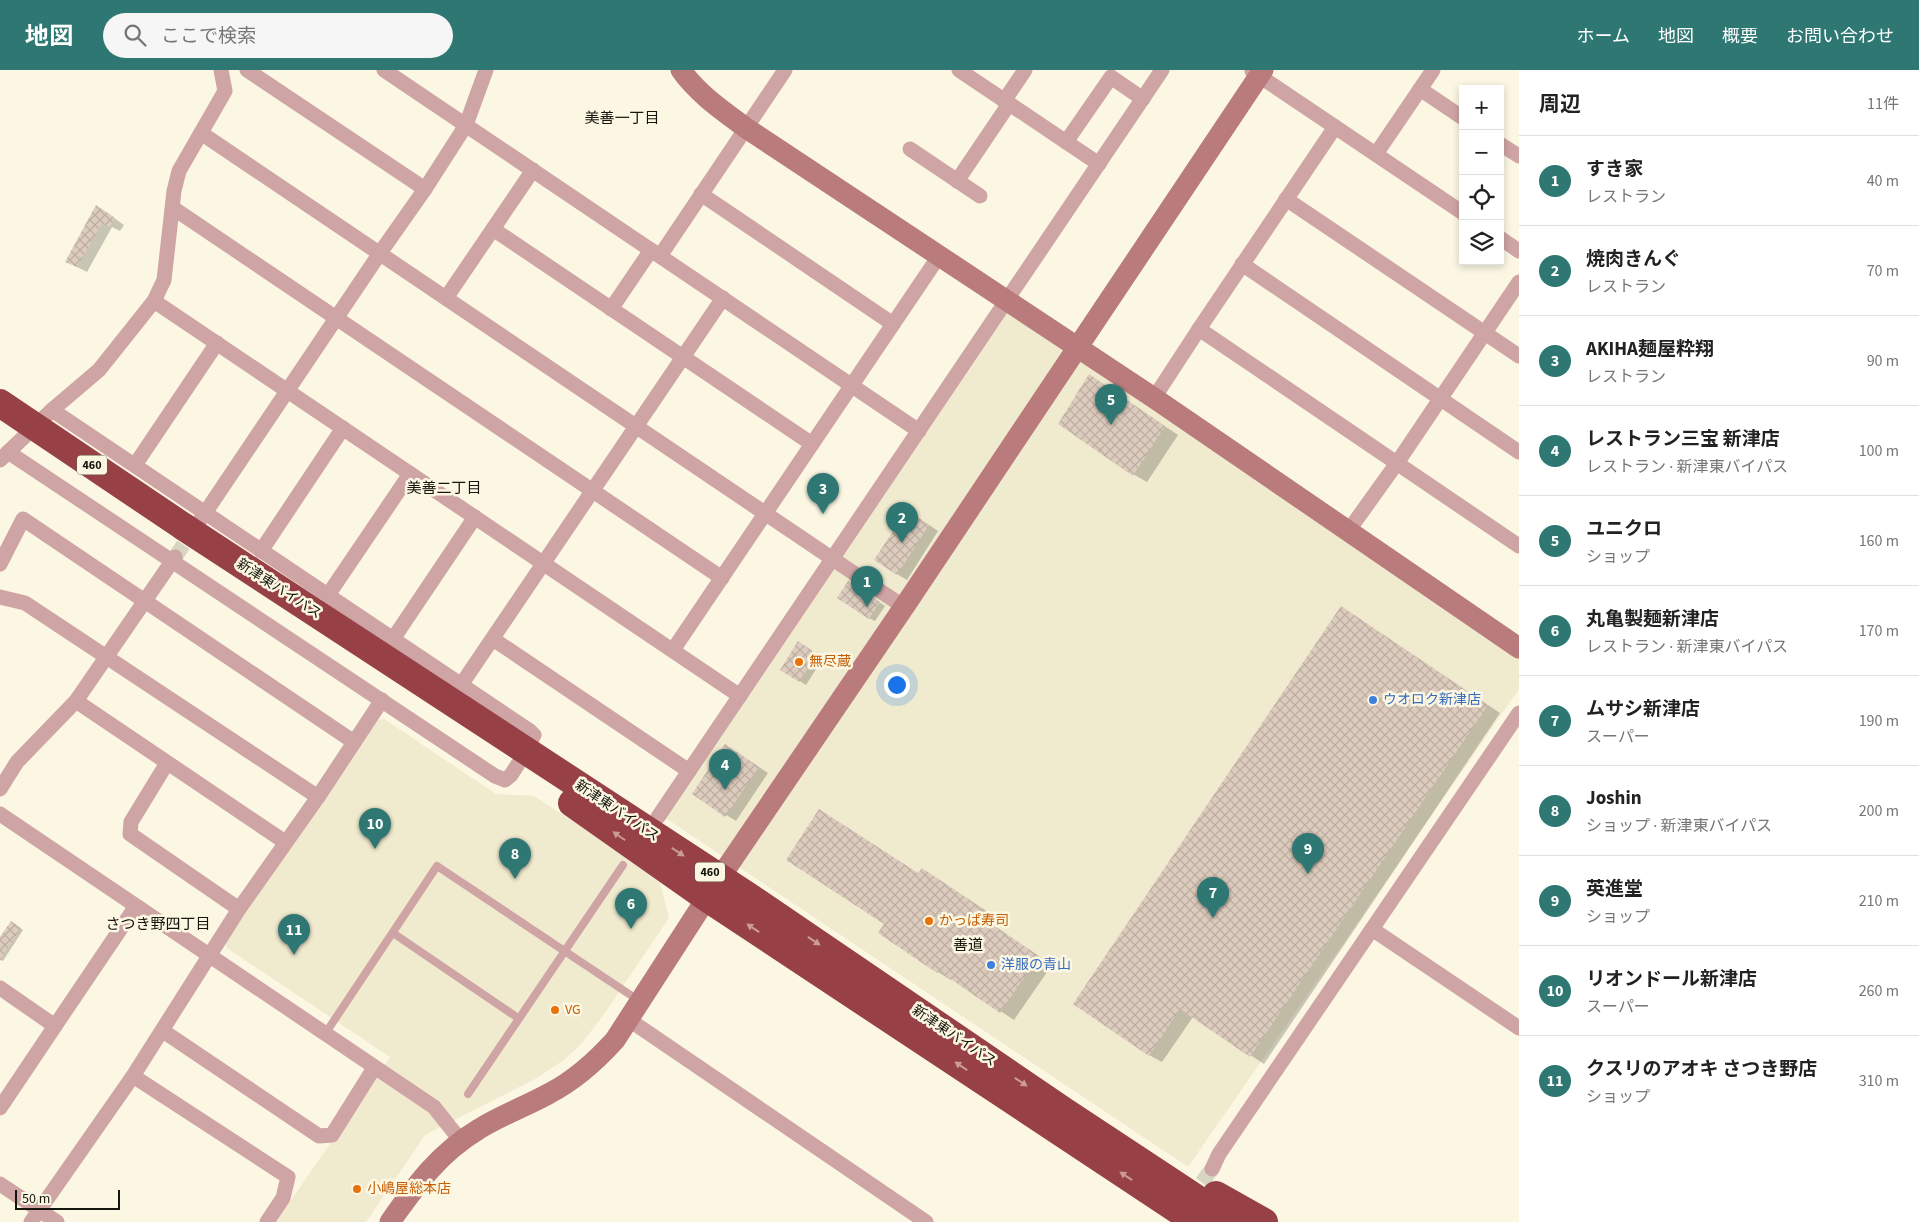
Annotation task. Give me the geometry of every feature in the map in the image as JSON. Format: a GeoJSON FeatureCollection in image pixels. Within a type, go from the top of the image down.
{"type":"FeatureCollection","features":[{"type":"Feature","properties":{"kind":"highway","name":"新津東バイパス"},"geometry":{"type":"LineString","coordinates":[[0,403],[185,537]]}},
{"type":"Feature","properties":{"kind":"highway","name":"新津東バイパス"},"geometry":{"type":"LineString","coordinates":[[0,423],[185,537],[522,757],[1196,1222]]}},
{"type":"Feature","properties":{"kind":"highway","name":"新津東バイパス"},"geometry":{"type":"LineString","coordinates":[[713,888],[751,898],[1064,1111],[1232,1222]]}},
{"type":"Feature","properties":{"kind":"highway"},"geometry":{"type":"LineString","coordinates":[[1064,1111],[1264,1222]]}},
{"type":"Feature","properties":{"kind":"highway"},"geometry":{"type":"LineString","coordinates":[[1151,1192],[1187,1222]]}},
{"type":"Feature","properties":{"kind":"street"},"geometry":{"type":"LineString","coordinates":[[52,410],[135,465],[185,537],[382,700],[495,776],[505,780],[522,757],[534,735],[530,731],[261,551],[185,537],[4,456],[52,410],[100,370],[154,301],[164,280],[179,171],[225,91],[221,70]]}},
{"type":"Feature","properties":{"kind":"street"},"geometry":{"type":"LineString","coordinates":[[247,70],[425,189]]}},
{"type":"Feature","properties":{"kind":"street"},"geometry":{"type":"LineString","coordinates":[[384,70],[919,431]]}},
{"type":"Feature","properties":{"kind":"street"},"geometry":{"type":"LineString","coordinates":[[0,789],[18,762],[76,701],[185,537],[425,189],[466,125],[486,70]]}},
{"type":"Feature","properties":{"kind":"street"},"geometry":{"type":"LineString","coordinates":[[611,308],[701,194],[785,70]]}},
{"type":"Feature","properties":{"kind":"street"},"geometry":{"type":"LineString","coordinates":[[959,70],[1099,164]]}},
{"type":"Feature","properties":{"kind":"street"},"geometry":{"type":"LineString","coordinates":[[957,181],[1025,70]]}},
{"type":"Feature","properties":{"kind":"street"},"geometry":{"type":"LineString","coordinates":[[658,817],[1162,70]]}},
{"type":"Feature","properties":{"kind":"street"},"geometry":{"type":"LineString","coordinates":[[1376,154],[1433,70]]}},
{"type":"Feature","properties":{"kind":"street"},"geometry":{"type":"LineString","coordinates":[[390,1222],[427,1171],[461,1141],[479,1129],[550,1094],[570,1081],[602,1055],[614,1040],[713,888],[904,607],[1258,72],[1335,127],[1459,210]]}},
{"type":"Feature","properties":{"kind":"street"},"geometry":{"type":"LineString","coordinates":[[687,73],[715,105],[746,128],[1154,398],[1519,648]]}},
{"type":"Feature","properties":{"kind":"street"},"geometry":{"type":"LineString","coordinates":[[1066,142],[1111,77],[1143,99]]}},
{"type":"Feature","properties":{"kind":"street"},"geometry":{"type":"LineString","coordinates":[[1420,89],[1459,115]]}},
{"type":"Feature","properties":{"kind":"street"},"geometry":{"type":"LineString","coordinates":[[1154,398],[1335,127]]}},
{"type":"Feature","properties":{"kind":"street"},"geometry":{"type":"LineString","coordinates":[[201,133],[904,607]]}},
{"type":"Feature","properties":{"kind":"street"},"geometry":{"type":"LineString","coordinates":[[1504,147],[1519,156]]}},
{"type":"Feature","properties":{"kind":"street"},"geometry":{"type":"LineString","coordinates":[[910,149],[980,196]]}},
{"type":"Feature","properties":{"kind":"street"},"geometry":{"type":"LineString","coordinates":[[446,298],[533,170]]}},
{"type":"Feature","properties":{"kind":"street"},"geometry":{"type":"LineString","coordinates":[[701,194],[893,324]]}},
{"type":"Feature","properties":{"kind":"street"},"geometry":{"type":"LineString","coordinates":[[1286,199],[1519,356]]}},
{"type":"Feature","properties":{"kind":"street"},"geometry":{"type":"LineString","coordinates":[[173,208],[722,578]]}},
{"type":"Feature","properties":{"kind":"street"},"geometry":{"type":"LineString","coordinates":[[493,229],[812,444]]}},
{"type":"Feature","properties":{"kind":"street"},"geometry":{"type":"LineString","coordinates":[[1504,241],[1519,251]]}},
{"type":"Feature","properties":{"kind":"street"},"geometry":{"type":"LineString","coordinates":[[673,650],[939,256]]}},
{"type":"Feature","properties":{"kind":"street"},"geometry":{"type":"LineString","coordinates":[[1242,264],[1519,452]]}},
{"type":"Feature","properties":{"kind":"street"},"geometry":{"type":"LineString","coordinates":[[1349,530],[1519,282]]}},
{"type":"Feature","properties":{"kind":"street"},"geometry":{"type":"LineString","coordinates":[[462,685],[723,298]]}},
{"type":"Feature","properties":{"kind":"street"},"geometry":{"type":"LineString","coordinates":[[154,301],[740,696]]}},
{"type":"Feature","properties":{"kind":"street"},"geometry":{"type":"LineString","coordinates":[[1199,328],[1519,546]]}},
{"type":"Feature","properties":{"kind":"street"},"geometry":{"type":"LineString","coordinates":[[135,465],[217,343]]}},
{"type":"Feature","properties":{"kind":"street"},"geometry":{"type":"LineString","coordinates":[[261,551],[343,428]]}},
{"type":"Feature","properties":{"kind":"street"},"geometry":{"type":"LineString","coordinates":[[328,595],[410,474]]}},
{"type":"Feature","properties":{"kind":"street"},"geometry":{"type":"LineString","coordinates":[[393,639],[476,517]]}},
{"type":"Feature","properties":{"kind":"street"},"geometry":{"type":"LineString","coordinates":[[0,564],[23,519],[354,742]]}},
{"type":"Feature","properties":{"kind":"street"},"geometry":{"type":"LineString","coordinates":[[0,597],[24,602],[318,797]]}},
{"type":"Feature","properties":{"kind":"street"},"geometry":{"type":"LineString","coordinates":[[493,639],[689,771]]}},
{"type":"Feature","properties":{"kind":"street"},"geometry":{"type":"LineString","coordinates":[[35,1216],[163,1031],[209,954],[318,797],[382,700]]}},
{"type":"Feature","properties":{"kind":"street"},"geometry":{"type":"LineString","coordinates":[[76,701],[286,842]]}},
{"type":"Feature","properties":{"kind":"street"},"geometry":{"type":"LineString","coordinates":[[1212,1169],[1219,1154],[1519,713]]}},
{"type":"Feature","properties":{"kind":"street"},"geometry":{"type":"LineString","coordinates":[[167,763],[131,822],[130,834],[239,909]]}},
{"type":"Feature","properties":{"kind":"street"},"geometry":{"type":"LineString","coordinates":[[0,814],[434,1107],[461,1141]]}},
{"type":"Feature","properties":{"kind":"street"},"geometry":{"type":"LineString","coordinates":[[0,1108],[5,1089],[55,1026],[136,906]]}},
{"type":"Feature","properties":{"kind":"street"},"geometry":{"type":"LineString","coordinates":[[1372,929],[1519,1028]]}},
{"type":"Feature","properties":{"kind":"street"},"geometry":{"type":"LineString","coordinates":[[0,988],[55,1026]]}},
{"type":"Feature","properties":{"kind":"street"},"geometry":{"type":"LineString","coordinates":[[628,1020],[926,1222]]}},
{"type":"Feature","properties":{"kind":"street"},"geometry":{"type":"LineString","coordinates":[[163,1031],[319,1136],[332,1135],[374,1068]]}},
{"type":"Feature","properties":{"kind":"street"},"geometry":{"type":"LineString","coordinates":[[132,1076],[288,1177],[283,1198],[267,1222]]}},
{"type":"Feature","properties":{"kind":"street"},"geometry":{"type":"LineString","coordinates":[[0,1184],[35,1216],[57,1222]]}},
{"type":"Feature","properties":{"kind":"lane"},"geometry":{"type":"LineString","coordinates":[[468,1094],[623,865]]}},
{"type":"Feature","properties":{"kind":"lane"},"geometry":{"type":"LineString","coordinates":[[325,1034],[437,866],[639,1001]]}},
{"type":"Feature","properties":{"kind":"lane"},"geometry":{"type":"LineString","coordinates":[[393,933],[518,1018]]}},
{"type":"Feature","properties":{"kind":"shaded area"},"geometry":{"type":"Polygon","coordinates":[[[1006,311],[1519,657],[1519,689],[1188,1167],[664,817],[1006,311]]]}},
{"type":"Feature","properties":{"kind":"shaded area"},"geometry":{"type":"Polygon","coordinates":[[[384,719],[496,794],[534,796],[659,878],[669,918],[602,1017],[582,1043],[564,1060],[535,1079],[425,1135],[366,1222],[276,1222],[390,1057],[227,948],[225,943],[378,720],[384,719]]]}},
{"type":"Feature","properties":{"kind":"building"},"geometry":{"type":"Polygon","coordinates":[[[96,205],[115,218],[110,227],[102,223],[77,267],[65,262],[96,205]]]}},
{"type":"Feature","properties":{"kind":"building"},"geometry":{"type":"Polygon","coordinates":[[[1089,374],[1165,426],[1133,476],[1058,424],[1089,374]]]}},
{"type":"Feature","properties":{"kind":"building"},"geometry":{"type":"Polygon","coordinates":[[[907,510],[929,525],[897,575],[874,560],[907,510]]]}},
{"type":"Feature","properties":{"kind":"building"},"geometry":{"type":"Polygon","coordinates":[[[848,581],[880,602],[869,619],[837,598],[848,581]]]}},
{"type":"Feature","properties":{"kind":"building"},"geometry":{"type":"Polygon","coordinates":[[[1341,606],[1488,705],[1250,1057],[1180,1009],[1149,1056],[1073,1004],[1341,606]]]}},
{"type":"Feature","properties":{"kind":"building","name":"無尽蔵"},"geometry":{"type":"Polygon","coordinates":[[[798,641],[817,654],[799,682],[780,670],[798,641]]]}},
{"type":"Feature","properties":{"kind":"building"},"geometry":{"type":"Polygon","coordinates":[[[725,744],[759,767],[725,817],[692,794],[725,744]]]}},
{"type":"Feature","properties":{"kind":"building"},"geometry":{"type":"Polygon","coordinates":[[[819,809],[918,873],[922,868],[981,908],[977,914],[1039,956],[1000,1013],[939,971],[937,973],[878,933],[884,924],[786,860],[819,809]]]}},
{"type":"Feature","properties":{"kind":"building"},"geometry":{"type":"Polygon","coordinates":[[[11,921],[21,928],[0,960],[0,937],[11,921]]]}},
{"type":"Feature","properties":{"kind":"tunnel"},"geometry":{"type":"LineString","coordinates":[[175,557],[195,528]]}},
{"type":"Feature","properties":{"kind":"tunnel"},"geometry":{"type":"LineString","coordinates":[[1188,1201],[1212,1169]]}},
{"type":"Feature","properties":{"kind":"place","name":"ユニクロ"},"geometry":{"type":"Point","coordinates":[1111,425]}},
{"type":"Feature","properties":{"kind":"place","name":"AKIHA麺屋粋翔"},"geometry":{"type":"Point","coordinates":[823,514]}},
{"type":"Feature","properties":{"kind":"place","name":"焼肉きんぐ"},"geometry":{"type":"Point","coordinates":[902,543]}},
{"type":"Feature","properties":{"kind":"place","name":"すき家"},"geometry":{"type":"Point","coordinates":[867,607]}},
{"type":"Feature","properties":{"kind":"place","name":"無尽蔵"},"geometry":{"type":"Point","coordinates":[799,662]}},
{"type":"Feature","properties":{"kind":"place","name":"ウオロク新津店"},"geometry":{"type":"Point","coordinates":[1373,700]}},
{"type":"Feature","properties":{"kind":"place","name":"レストラン三宝 新津店"},"geometry":{"type":"Point","coordinates":[725,790]}},
{"type":"Feature","properties":{"kind":"place","name":"リオンドール新津店"},"geometry":{"type":"Point","coordinates":[375,849]}},
{"type":"Feature","properties":{"kind":"place","name":"英進堂"},"geometry":{"type":"Point","coordinates":[1308,874]}},
{"type":"Feature","properties":{"kind":"place","name":"Joshin"},"geometry":{"type":"Point","coordinates":[515,879]}},
{"type":"Feature","properties":{"kind":"place","name":"ムサシ新津店"},"geometry":{"type":"Point","coordinates":[1213,918]}},
{"type":"Feature","properties":{"kind":"place","name":"かっぱ寿司"},"geometry":{"type":"Point","coordinates":[929,921]}},
{"type":"Feature","properties":{"kind":"place","name":"丸亀製麺新津店"},"geometry":{"type":"Point","coordinates":[631,929]}},
{"type":"Feature","properties":{"kind":"place","name":"クスリのアオキ さつき野店"},"geometry":{"type":"Point","coordinates":[294,955]}},
{"type":"Feature","properties":{"kind":"place","name":"洋服の青山"},"geometry":{"type":"Point","coordinates":[991,965]}},
{"type":"Feature","properties":{"kind":"place","name":"VG"},"geometry":{"type":"Point","coordinates":[555,1010]}},
{"type":"Feature","properties":{"kind":"place","name":"小嶋屋総本店"},"geometry":{"type":"Point","coordinates":[357,1189]}},
{"type":"Feature","properties":{"kind":"district","name":"美善一丁目"},"geometry":{"type":"Point","coordinates":[622,118]}},
{"type":"Feature","properties":{"kind":"district","name":"美善二丁目"},"geometry":{"type":"Point","coordinates":[444,488]}},
{"type":"Feature","properties":{"kind":"district","name":"さつき野四丁目"},"geometry":{"type":"Point","coordinates":[158,924]}},
{"type":"Feature","properties":{"kind":"district","name":"善道"},"geometry":{"type":"Point","coordinates":[968,945]}}]}
